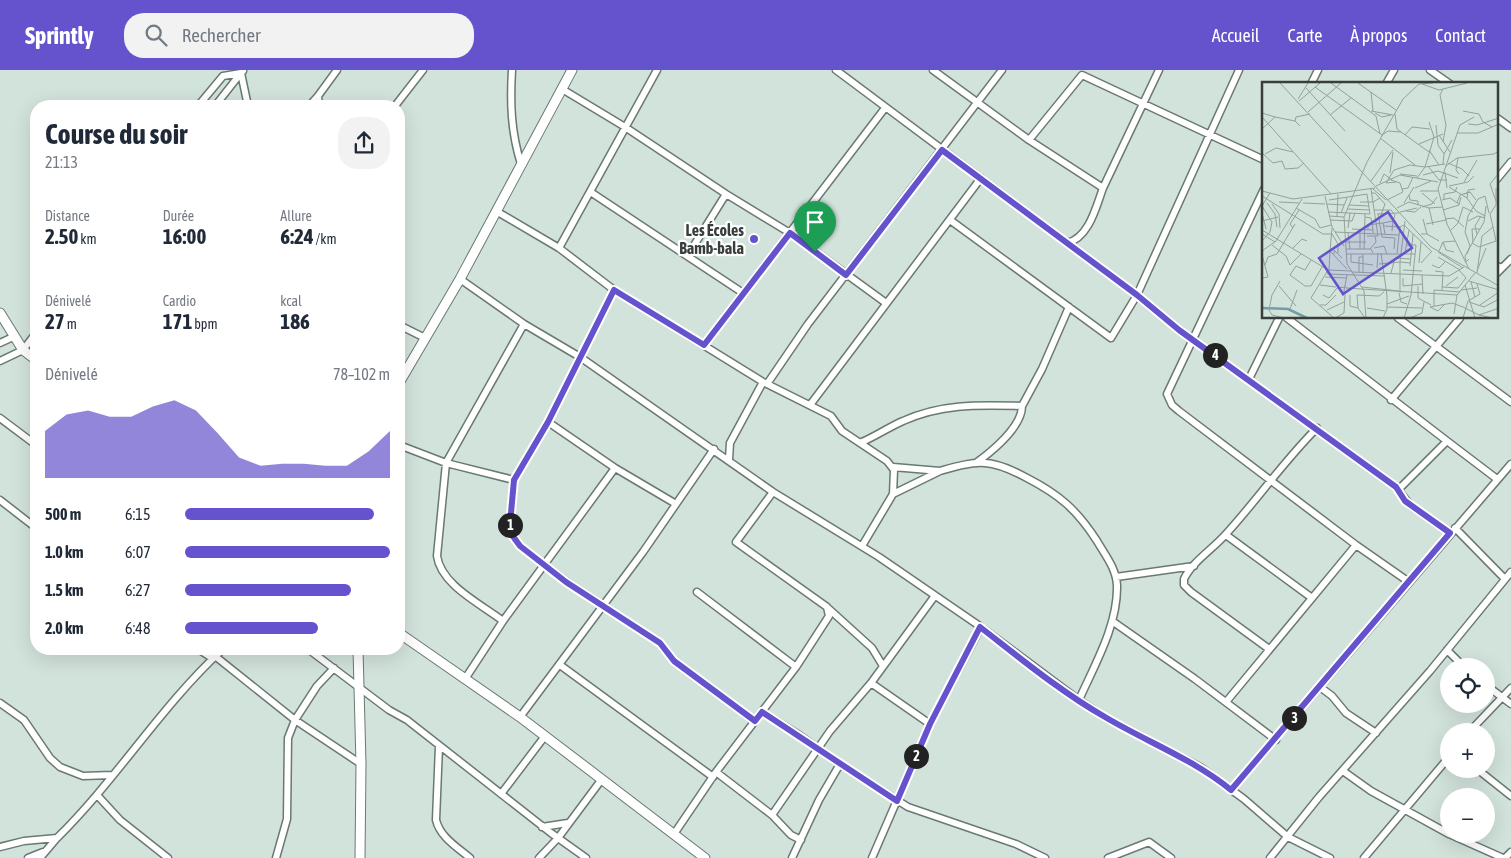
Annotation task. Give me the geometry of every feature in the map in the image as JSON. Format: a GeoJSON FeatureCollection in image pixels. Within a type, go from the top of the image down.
{"type":"FeatureCollection","features":[{"type":"Feature","properties":{"kind":"street"},"geometry":{"type":"LineString","coordinates":[[314,100],[337,70]]}},
{"type":"Feature","properties":{"kind":"street"},"geometry":{"type":"LineString","coordinates":[[400,100],[423,70]]}},
{"type":"Feature","properties":{"kind":"street"},"geometry":{"type":"LineString","coordinates":[[512,70],[511,121],[514,142],[521,164]]}},
{"type":"Feature","properties":{"kind":"street"},"geometry":{"type":"LineString","coordinates":[[405,372],[460,279],[572,70]]}},
{"type":"Feature","properties":{"kind":"street"},"geometry":{"type":"LineString","coordinates":[[559,248],[592,192],[657,70]]}},
{"type":"Feature","properties":{"kind":"street"},"geometry":{"type":"LineString","coordinates":[[836,70],[1137,295],[1194,340],[1399,489],[1405,501],[1453,530],[1504,579]]}},
{"type":"Feature","properties":{"kind":"street"},"geometry":{"type":"LineString","coordinates":[[934,70],[1029,140],[1103,188]]}},
{"type":"Feature","properties":{"kind":"street"},"geometry":{"type":"LineString","coordinates":[[729,459],[730,443],[765,383],[1002,70]]}},
{"type":"Feature","properties":{"kind":"street"},"geometry":{"type":"LineString","coordinates":[[1067,243],[1075,241],[1082,233],[1159,70]]}},
{"type":"Feature","properties":{"kind":"street"},"geometry":{"type":"LineString","coordinates":[[950,220],[1111,338],[1137,295],[1239,70]]}},
{"type":"Feature","properties":{"kind":"street"},"geometry":{"type":"LineString","coordinates":[[1312,82],[1318,70]]}},
{"type":"Feature","properties":{"kind":"street"},"geometry":{"type":"LineString","coordinates":[[1387,82],[1394,70]]}},
{"type":"Feature","properties":{"kind":"street"},"geometry":{"type":"LineString","coordinates":[[1430,70],[1447,82]]}},
{"type":"Feature","properties":{"kind":"street"},"geometry":{"type":"LineString","coordinates":[[203,100],[222,76],[242,72]]}},
{"type":"Feature","properties":{"kind":"street"},"geometry":{"type":"LineString","coordinates":[[220,100],[242,72]]}},
{"type":"Feature","properties":{"kind":"street"},"geometry":{"type":"LineString","coordinates":[[242,72],[247,100]]}},
{"type":"Feature","properties":{"kind":"street"},"geometry":{"type":"LineString","coordinates":[[1029,140],[1084,73],[1262,159]]}},
{"type":"Feature","properties":{"kind":"street"},"geometry":{"type":"LineString","coordinates":[[562,89],[625,127],[726,194],[790,233],[886,303]]}},
{"type":"Feature","properties":{"kind":"street"},"geometry":{"type":"LineString","coordinates":[[318,96],[318,100]]}},
{"type":"Feature","properties":{"kind":"street"},"geometry":{"type":"LineString","coordinates":[[704,345],[885,108]]}},
{"type":"Feature","properties":{"kind":"street"},"geometry":{"type":"LineString","coordinates":[[1498,119],[1511,128]]}},
{"type":"Feature","properties":{"kind":"street"},"geometry":{"type":"LineString","coordinates":[[1498,178],[1511,162]]}},
{"type":"Feature","properties":{"kind":"street"},"geometry":{"type":"LineString","coordinates":[[810,405],[981,178]]}},
{"type":"Feature","properties":{"kind":"street"},"geometry":{"type":"LineString","coordinates":[[592,192],[743,292]]}},
{"type":"Feature","properties":{"kind":"street"},"geometry":{"type":"LineString","coordinates":[[1262,193],[1194,340],[1169,388],[1168,400],[1179,411],[1269,480],[1409,582]]}},
{"type":"Feature","properties":{"kind":"street"},"geometry":{"type":"LineString","coordinates":[[688,254],[726,194]]}},
{"type":"Feature","properties":{"kind":"street"},"geometry":{"type":"LineString","coordinates":[[496,211],[559,248],[614,290],[765,383],[831,416],[842,431],[862,442],[893,466],[940,471]]}},
{"type":"Feature","properties":{"kind":"street"},"geometry":{"type":"LineString","coordinates":[[1499,269],[1511,259]]}},
{"type":"Feature","properties":{"kind":"street"},"geometry":{"type":"LineString","coordinates":[[460,279],[524,324],[580,357],[729,459],[773,492],[862,546],[980,627],[1106,718],[1200,767],[1288,837],[1330,858]]}},
{"type":"Feature","properties":{"kind":"street"},"geometry":{"type":"LineString","coordinates":[[614,290],[548,422],[514,480],[510,524],[512,535],[520,546],[566,582],[660,643],[674,661],[755,721]]}},
{"type":"Feature","properties":{"kind":"street"},"geometry":{"type":"LineString","coordinates":[[976,463],[996,447],[1014,426],[1022,412],[1022,406],[1042,369],[1069,307]]}},
{"type":"Feature","properties":{"kind":"street"},"geometry":{"type":"LineString","coordinates":[[0,313],[13,337],[30,355]]}},
{"type":"Feature","properties":{"kind":"street"},"geometry":{"type":"LineString","coordinates":[[1249,379],[1279,319]]}},
{"type":"Feature","properties":{"kind":"street"},"geometry":{"type":"LineString","coordinates":[[1288,319],[1391,400],[1497,479]]}},
{"type":"Feature","properties":{"kind":"street"},"geometry":{"type":"LineString","coordinates":[[1399,319],[1511,402]]}},
{"type":"Feature","properties":{"kind":"street"},"geometry":{"type":"LineString","coordinates":[[1391,400],[1459,319]]}},
{"type":"Feature","properties":{"kind":"street"},"geometry":{"type":"LineString","coordinates":[[503,621],[453,583],[438,565],[437,556],[446,463],[524,324]]}},
{"type":"Feature","properties":{"kind":"street"},"geometry":{"type":"LineString","coordinates":[[405,328],[424,338]]}},
{"type":"Feature","properties":{"kind":"street"},"geometry":{"type":"LineString","coordinates":[[0,343],[13,337]]}},
{"type":"Feature","properties":{"kind":"street"},"geometry":{"type":"LineString","coordinates":[[0,361],[23,350],[30,341]]}},
{"type":"Feature","properties":{"kind":"street"},"geometry":{"type":"LineString","coordinates":[[862,442],[903,421],[943,408],[966,405],[1022,406]]}},
{"type":"Feature","properties":{"kind":"street"},"geometry":{"type":"LineString","coordinates":[[0,418],[30,440]]}},
{"type":"Feature","properties":{"kind":"street"},"geometry":{"type":"LineString","coordinates":[[548,422],[615,468],[676,504]]}},
{"type":"Feature","properties":{"kind":"street"},"geometry":{"type":"LineString","coordinates":[[1269,649],[1187,589],[1184,579],[1194,566],[1226,534],[1269,480],[1316,428]]}},
{"type":"Feature","properties":{"kind":"street"},"geometry":{"type":"LineString","coordinates":[[1399,489],[1447,441]]}},
{"type":"Feature","properties":{"kind":"street"},"geometry":{"type":"LineString","coordinates":[[405,447],[446,463],[514,480]]}},
{"type":"Feature","properties":{"kind":"street"},"geometry":{"type":"LineString","coordinates":[[520,717],[560,665],[714,449]]}},
{"type":"Feature","properties":{"kind":"street"},"geometry":{"type":"LineString","coordinates":[[862,546],[894,494],[940,471],[976,463],[1008,468],[1058,495],[1087,525],[1113,567],[1116,577],[1117,596],[1112,621],[1079,700]]}},
{"type":"Feature","properties":{"kind":"street"},"geometry":{"type":"LineString","coordinates":[[1231,790],[1276,740],[1511,464]]}},
{"type":"Feature","properties":{"kind":"street"},"geometry":{"type":"LineString","coordinates":[[893,466],[894,494]]}},
{"type":"Feature","properties":{"kind":"street"},"geometry":{"type":"LineString","coordinates":[[465,679],[503,621],[615,468]]}},
{"type":"Feature","properties":{"kind":"street"},"geometry":{"type":"LineString","coordinates":[[773,492],[736,542],[829,609],[872,648],[883,666]]}},
{"type":"Feature","properties":{"kind":"street"},"geometry":{"type":"LineString","coordinates":[[0,500],[30,523]]}},
{"type":"Feature","properties":{"kind":"street"},"geometry":{"type":"LineString","coordinates":[[1226,534],[1312,598]]}},
{"type":"Feature","properties":{"kind":"street"},"geometry":{"type":"LineString","coordinates":[[1226,702],[1356,545]]}},
{"type":"Feature","properties":{"kind":"street"},"geometry":{"type":"LineString","coordinates":[[1116,577],[1155,574],[1194,566]]}},
{"type":"Feature","properties":{"kind":"street"},"geometry":{"type":"LineString","coordinates":[[1270,858],[1511,572]]}},
{"type":"Feature","properties":{"kind":"street"},"geometry":{"type":"LineString","coordinates":[[697,592],[796,667]]}},
{"type":"Feature","properties":{"kind":"street"},"geometry":{"type":"LineString","coordinates":[[772,815],[818,748],[845,713],[872,683],[934,597]]}},
{"type":"Feature","properties":{"kind":"street"},"geometry":{"type":"LineString","coordinates":[[674,834],[714,775],[796,667],[828,618],[829,609]]}},
{"type":"Feature","properties":{"kind":"street"},"geometry":{"type":"LineString","coordinates":[[1112,621],[1276,740]]}},
{"type":"Feature","properties":{"kind":"street"},"geometry":{"type":"LineString","coordinates":[[872,858],[930,724],[980,627]]}},
{"type":"Feature","properties":{"kind":"street"},"geometry":{"type":"LineString","coordinates":[[405,637],[520,717],[702,857]]}},
{"type":"Feature","properties":{"kind":"street"},"geometry":{"type":"LineString","coordinates":[[1446,650],[1454,658]]}},
{"type":"Feature","properties":{"kind":"street"},"geometry":{"type":"LineString","coordinates":[[210,655],[295,720],[361,764]]}},
{"type":"Feature","properties":{"kind":"street"},"geometry":{"type":"LineString","coordinates":[[28,858],[42,855],[97,796],[112,775],[198,672],[216,655]]}},
{"type":"Feature","properties":{"kind":"street"},"geometry":{"type":"LineString","coordinates":[[316,655],[439,746],[542,827],[586,858]]}},
{"type":"Feature","properties":{"kind":"street"},"geometry":{"type":"LineString","coordinates":[[358,655],[360,688],[358,716],[361,764],[360,858]]}},
{"type":"Feature","properties":{"kind":"street"},"geometry":{"type":"LineString","coordinates":[[560,665],[772,815],[791,835],[801,840]]}},
{"type":"Feature","properties":{"kind":"street"},"geometry":{"type":"LineString","coordinates":[[276,858],[287,819],[288,738],[295,720],[317,686],[334,668]]}},
{"type":"Feature","properties":{"kind":"street"},"geometry":{"type":"LineString","coordinates":[[872,683],[930,724]]}},
{"type":"Feature","properties":{"kind":"street"},"geometry":{"type":"LineString","coordinates":[[1320,687],[1332,696],[1346,713],[1376,733]]}},
{"type":"Feature","properties":{"kind":"street"},"geometry":{"type":"LineString","coordinates":[[1477,723],[1511,688]]}},
{"type":"Feature","properties":{"kind":"street"},"geometry":{"type":"LineString","coordinates":[[1495,692],[1511,704]]}},
{"type":"Feature","properties":{"kind":"street"},"geometry":{"type":"LineString","coordinates":[[0,703],[24,720],[50,758],[60,767],[83,776],[112,775]]}},
{"type":"Feature","properties":{"kind":"street"},"geometry":{"type":"LineString","coordinates":[[762,712],[897,801],[946,821],[1016,844],[1045,858]]}},
{"type":"Feature","properties":{"kind":"street"},"geometry":{"type":"LineString","coordinates":[[500,794],[545,736]]}},
{"type":"Feature","properties":{"kind":"street"},"geometry":{"type":"LineString","coordinates":[[439,746],[438,828],[443,835],[470,858]]}},
{"type":"Feature","properties":{"kind":"street"},"geometry":{"type":"LineString","coordinates":[[792,858],[819,800],[840,764]]}},
{"type":"Feature","properties":{"kind":"street"},"geometry":{"type":"LineString","coordinates":[[1364,858],[1440,767]]}},
{"type":"Feature","properties":{"kind":"street"},"geometry":{"type":"LineString","coordinates":[[1342,771],[1371,791],[1440,829]]}},
{"type":"Feature","properties":{"kind":"street"},"geometry":{"type":"LineString","coordinates":[[1488,778],[1511,796]]}},
{"type":"Feature","properties":{"kind":"street"},"geometry":{"type":"LineString","coordinates":[[538,858],[558,838],[602,780]]}},
{"type":"Feature","properties":{"kind":"street"},"geometry":{"type":"LineString","coordinates":[[97,796],[120,820],[168,858]]}},
{"type":"Feature","properties":{"kind":"street"},"geometry":{"type":"LineString","coordinates":[[542,827],[568,824]]}},
{"type":"Feature","properties":{"kind":"street"},"geometry":{"type":"LineString","coordinates":[[0,847],[30,840],[57,838]]}},
{"type":"Feature","properties":{"kind":"street"},"geometry":{"type":"LineString","coordinates":[[1108,858],[1149,842],[1171,858]]}},
{"type":"Feature","properties":{"kind":"street"},"geometry":{"type":"LineString","coordinates":[[1470,843],[1504,858],[1511,852]]}},
{"type":"Feature","properties":{"kind":"place","name":"Les Écoles Bamb-bala"},"geometry":{"type":"Point","coordinates":[754,239]}},
{"type":"Feature","properties":{"kind":"route"},"geometry":{"type":"LineString","coordinates":[[942,150],[1137,295],[1179,330],[1399,489],[1401,496],[1415,510],[1433,519],[1450,533],[1276,740],[1231,790],[1200,767],[1106,718],[1066,691],[980,627],[930,724],[897,801],[867,783],[783,724],[762,712],[755,721],[674,661],[660,643],[566,582],[520,546],[512,535],[510,524],[514,480],[548,422],[614,290],[704,345],[790,233],[815,252],[846,275],[942,150]]}}]}
